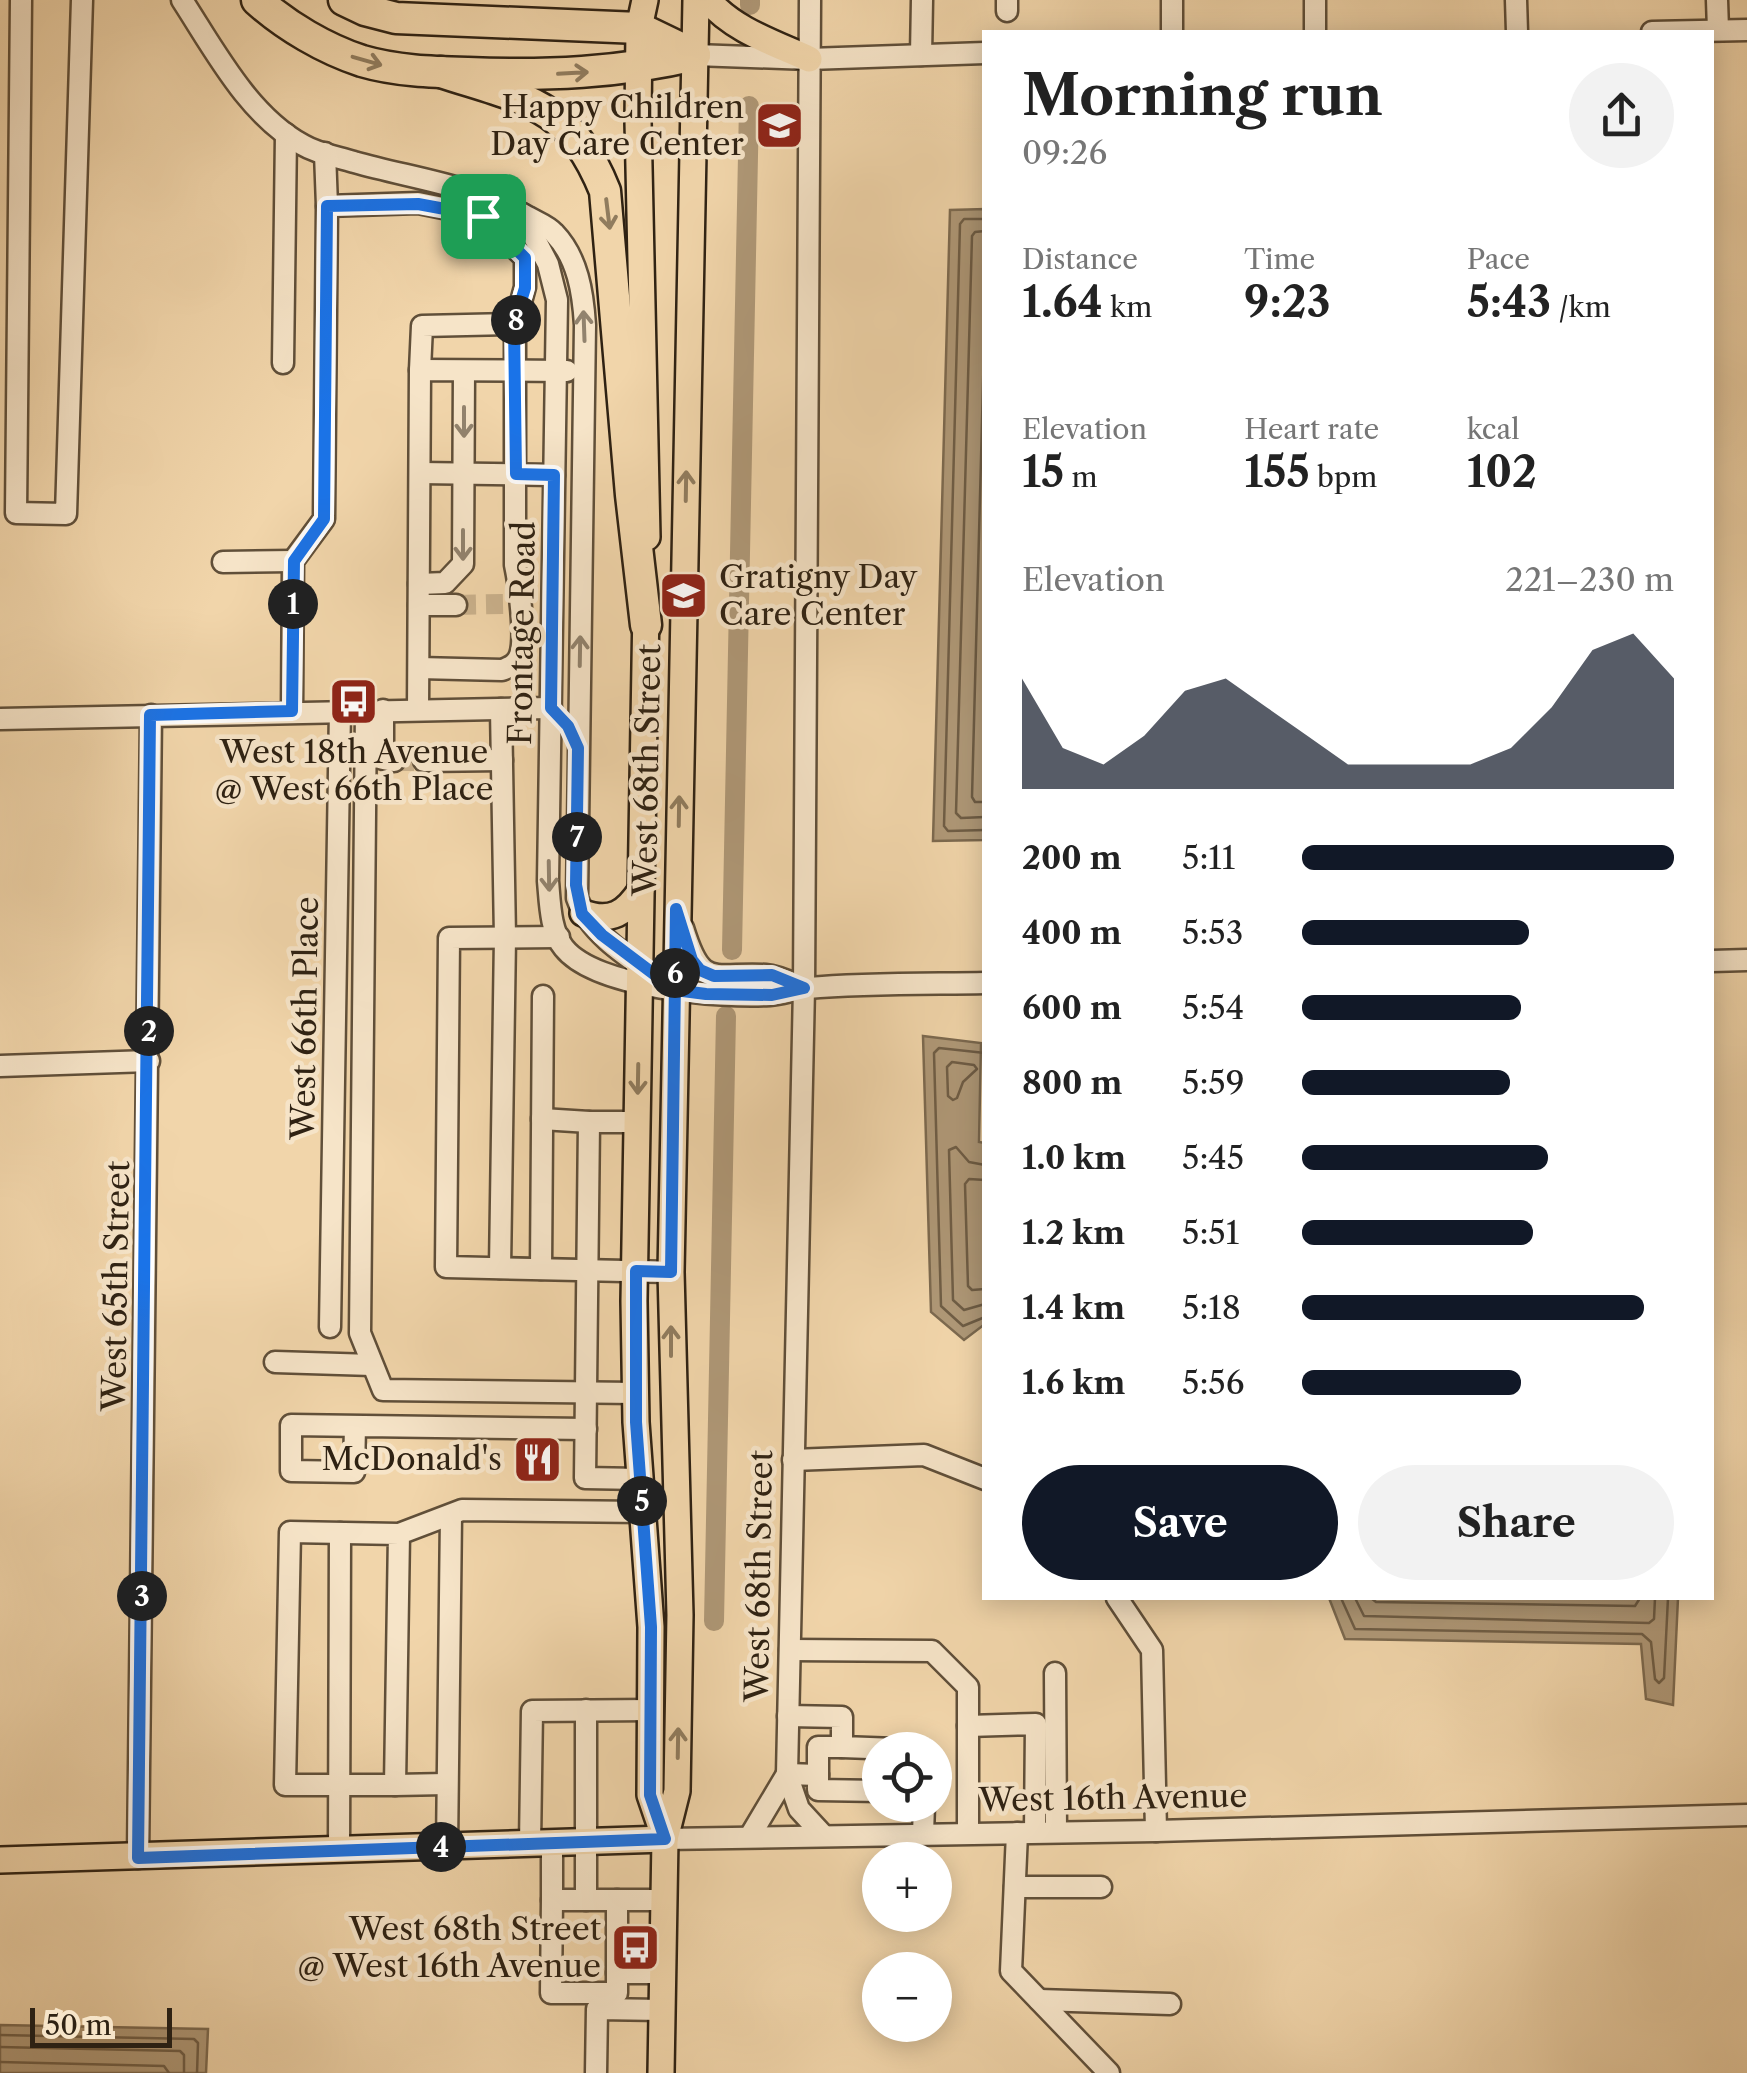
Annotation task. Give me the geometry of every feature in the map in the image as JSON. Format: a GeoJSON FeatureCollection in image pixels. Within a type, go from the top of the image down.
{"type":"FeatureCollection","features":[{"type":"Feature","properties":{"kind":"highway"},"geometry":{"type":"LineString","coordinates":[[257,0],[332,49],[365,62],[400,69],[528,76],[638,68],[695,56]]}},
{"type":"Feature","properties":{"kind":"highway"},"geometry":{"type":"LineString","coordinates":[[344,0],[396,18],[435,21],[637,9],[695,56]]}},
{"type":"Feature","properties":{"kind":"highway"},"geometry":{"type":"LineString","coordinates":[[435,21],[493,0]]}},
{"type":"Feature","properties":{"kind":"highway"},"geometry":{"type":"LineString","coordinates":[[441,72],[530,101],[556,116],[577,136],[594,162],[605,191],[646,625]]}},
{"type":"Feature","properties":{"kind":"main road","name":"West 68th Street"},"geometry":{"type":"LineString","coordinates":[[661,2073],[665,1839],[677,1791],[680,1616],[671,1272],[696,0]]}},
{"type":"Feature","properties":{"kind":"main road"},"geometry":{"type":"LineString","coordinates":[[708,0],[737,26],[809,59]]}},
{"type":"Feature","properties":{"kind":"main road","name":"West 68th Street"},"geometry":{"type":"LineString","coordinates":[[637,9],[647,493],[636,1394],[651,1627],[650,1795],[665,1839]]}},
{"type":"Feature","properties":{"kind":"main road"},"geometry":{"type":"LineString","coordinates":[[582,914],[618,916],[641,890]]}},
{"type":"Feature","properties":{"kind":"main road","name":"West 16th Avenue"},"geometry":{"type":"LineString","coordinates":[[0,1860],[665,1839]]}},
{"type":"Feature","properties":{"kind":"street"},"geometry":{"type":"LineString","coordinates":[[21,0],[16,513],[66,514],[82,0]]}},
{"type":"Feature","properties":{"kind":"street"},"geometry":{"type":"LineString","coordinates":[[182,0],[224,65],[272,125],[306,147],[390,172],[484,193],[522,213]]}},
{"type":"Feature","properties":{"kind":"street","name":"West 68th Street"},"geometry":{"type":"LineString","coordinates":[[810,0],[804,988],[787,1774],[800,1809],[822,1835]]}},
{"type":"Feature","properties":{"kind":"street"},"geometry":{"type":"LineString","coordinates":[[922,0],[922,56]]}},
{"type":"Feature","properties":{"kind":"street"},"geometry":{"type":"LineString","coordinates":[[1172,0],[1172,30]]}},
{"type":"Feature","properties":{"kind":"street"},"geometry":{"type":"LineString","coordinates":[[1315,0],[1315,30]]}},
{"type":"Feature","properties":{"kind":"street"},"geometry":{"type":"LineString","coordinates":[[1516,0],[1517,30]]}},
{"type":"Feature","properties":{"kind":"street"},"geometry":{"type":"LineString","coordinates":[[1717,0],[1718,30]]}},
{"type":"Feature","properties":{"kind":"street"},"geometry":{"type":"LineString","coordinates":[[1714,30],[1747,30]]}},
{"type":"Feature","properties":{"kind":"street"},"geometry":{"type":"LineString","coordinates":[[695,56],[809,59],[982,54]]}},
{"type":"Feature","properties":{"kind":"street"},"geometry":{"type":"LineString","coordinates":[[283,363],[286,134]]}},
{"type":"Feature","properties":{"kind":"street"},"geometry":{"type":"LineString","coordinates":[[292,711],[294,561],[324,519],[325,153]]}},
{"type":"Feature","properties":{"kind":"street"},"geometry":{"type":"LineString","coordinates":[[327,206],[418,204],[483,216],[525,258],[525,288],[514,324],[516,474],[512,604],[521,654],[514,665],[502,670],[419,668]]}},
{"type":"Feature","properties":{"kind":"street","name":"Frontage Road"},"geometry":{"type":"LineString","coordinates":[[522,213],[548,264],[557,300],[548,882],[550,906],[561,942]]}},
{"type":"Feature","properties":{"kind":"street","name":"Frontage Road"},"geometry":{"type":"LineString","coordinates":[[522,213],[553,231],[574,264],[583,293],[576,885],[582,914]]}},
{"type":"Feature","properties":{"kind":"street"},"geometry":{"type":"LineString","coordinates":[[418,710],[422,326],[514,324]]}},
{"type":"Feature","properties":{"kind":"street"},"geometry":{"type":"LineString","coordinates":[[420,370],[584,372]]}},
{"type":"Feature","properties":{"kind":"street"},"geometry":{"type":"LineString","coordinates":[[419,595],[445,584],[463,564],[464,370]]}},
{"type":"Feature","properties":{"kind":"street"},"geometry":{"type":"LineString","coordinates":[[420,473],[554,475]]}},
{"type":"Feature","properties":{"kind":"street"},"geometry":{"type":"LineString","coordinates":[[223,562],[294,561]]}},
{"type":"Feature","properties":{"kind":"street"},"geometry":{"type":"LineString","coordinates":[[419,595],[456,604]]}},
{"type":"Feature","properties":{"kind":"street"},"geometry":{"type":"LineString","coordinates":[[0,718],[551,708],[568,726],[578,748]]}},
{"type":"Feature","properties":{"kind":"street"},"geometry":{"type":"LineString","coordinates":[[500,1268],[505,937],[501,709]]}},
{"type":"Feature","properties":{"kind":"street","name":"West 66th Place"},"geometry":{"type":"LineString","coordinates":[[330,1327],[340,710]]}},
{"type":"Feature","properties":{"kind":"street"},"geometry":{"type":"LineString","coordinates":[[375,710],[383,759],[394,761]]}},
{"type":"Feature","properties":{"kind":"street"},"geometry":{"type":"LineString","coordinates":[[375,710],[360,1332],[372,1365],[382,1390],[636,1394]]}},
{"type":"Feature","properties":{"kind":"street","name":"West 65th Street"},"geometry":{"type":"LineString","coordinates":[[138,1858],[150,715]]}},
{"type":"Feature","properties":{"kind":"street"},"geometry":{"type":"LineString","coordinates":[[424,761],[502,760]]}},
{"type":"Feature","properties":{"kind":"street"},"geometry":{"type":"LineString","coordinates":[[676,909],[692,960],[700,970],[714,976],[772,975],[804,988]]}},
{"type":"Feature","properties":{"kind":"street"},"geometry":{"type":"LineString","coordinates":[[582,914],[640,972],[675,990],[772,995],[804,988],[982,983]]}},
{"type":"Feature","properties":{"kind":"street"},"geometry":{"type":"LineString","coordinates":[[640,972],[587,967],[561,942],[449,938],[446,1267],[671,1272]]}},
{"type":"Feature","properties":{"kind":"street"},"geometry":{"type":"LineString","coordinates":[[1714,961],[1747,960]]}},
{"type":"Feature","properties":{"kind":"street"},"geometry":{"type":"LineString","coordinates":[[541,1269],[543,996]]}},
{"type":"Feature","properties":{"kind":"street"},"geometry":{"type":"LineString","coordinates":[[0,1066],[149,1061]]}},
{"type":"Feature","properties":{"kind":"street"},"geometry":{"type":"LineString","coordinates":[[542,1120],[637,1122]]}},
{"type":"Feature","properties":{"kind":"street"},"geometry":{"type":"LineString","coordinates":[[588,1122],[586,1478],[640,1479]]}},
{"type":"Feature","properties":{"kind":"street"},"geometry":{"type":"LineString","coordinates":[[275,1362],[372,1365]]}},
{"type":"Feature","properties":{"kind":"street"},"geometry":{"type":"LineString","coordinates":[[355,1426],[586,1429]]}},
{"type":"Feature","properties":{"kind":"street"},"geometry":{"type":"LineString","coordinates":[[793,1460],[924,1454],[982,1479]]}},
{"type":"Feature","properties":{"kind":"street"},"geometry":{"type":"LineString","coordinates":[[446,1784],[285,1785],[290,1532],[398,1534],[462,1510],[643,1512]]}},
{"type":"Feature","properties":{"kind":"street"},"geometry":{"type":"LineString","coordinates":[[447,1847],[451,1514]]}},
{"type":"Feature","properties":{"kind":"street"},"geometry":{"type":"LineString","coordinates":[[338,1851],[340,1533]]}},
{"type":"Feature","properties":{"kind":"street"},"geometry":{"type":"LineString","coordinates":[[396,1785],[398,1534]]}},
{"type":"Feature","properties":{"kind":"street"},"geometry":{"type":"LineString","coordinates":[[1119,1600],[1152,1650],[1156,1831]]}},
{"type":"Feature","properties":{"kind":"street"},"geometry":{"type":"LineString","coordinates":[[790,1650],[932,1651],[968,1687],[968,1833]]}},
{"type":"Feature","properties":{"kind":"street"},"geometry":{"type":"LineString","coordinates":[[1055,1673],[1036,1832],[1015,1887],[1012,1971],[1109,2073]]}},
{"type":"Feature","properties":{"kind":"street"},"geometry":{"type":"LineString","coordinates":[[586,1710],[586,1900]]}},
{"type":"Feature","properties":{"kind":"street"},"geometry":{"type":"LineString","coordinates":[[617,1900],[616,1993],[551,1993],[552,1900],[541,1844],[532,1711],[651,1710]]}},
{"type":"Feature","properties":{"kind":"street"},"geometry":{"type":"LineString","coordinates":[[788,1716],[842,1717],[842,1747]]}},
{"type":"Feature","properties":{"kind":"street"},"geometry":{"type":"LineString","coordinates":[[968,1726],[1036,1724],[1036,1832]]}},
{"type":"Feature","properties":{"kind":"street"},"geometry":{"type":"LineString","coordinates":[[862,1748],[818,1747],[818,1790],[862,1791]]}},
{"type":"Feature","properties":{"kind":"street"},"geometry":{"type":"LineString","coordinates":[[787,1774],[818,1775]]}},
{"type":"Feature","properties":{"kind":"street","name":"West 68th Street"},"geometry":{"type":"LineString","coordinates":[[750,1836],[787,1774]]}},
{"type":"Feature","properties":{"kind":"street","name":"West 16th Avenue"},"geometry":{"type":"LineString","coordinates":[[665,1839],[1747,1815]]}},
{"type":"Feature","properties":{"kind":"street"},"geometry":{"type":"LineString","coordinates":[[923,1822],[923,1834]]}},
{"type":"Feature","properties":{"kind":"street"},"geometry":{"type":"LineString","coordinates":[[1015,1887],[1102,1887]]}},
{"type":"Feature","properties":{"kind":"street"},"geometry":{"type":"LineString","coordinates":[[552,1900],[664,1900]]}},
{"type":"Feature","properties":{"kind":"street"},"geometry":{"type":"LineString","coordinates":[[616,1973],[663,1973]]}},
{"type":"Feature","properties":{"kind":"street"},"geometry":{"type":"LineString","coordinates":[[1039,2000],[1170,2004]]}},
{"type":"Feature","properties":{"kind":"street"},"geometry":{"type":"LineString","coordinates":[[596,2073],[597,2009],[662,2010]]}},
{"type":"Feature","properties":{"kind":"water"},"geometry":{"type":"Polygon","coordinates":[[[982,209],[982,840],[933,841],[950,210],[982,209]]]}},
{"type":"Feature","properties":{"kind":"water"},"geometry":{"type":"Polygon","coordinates":[[[923,1036],[981,1043],[982,1326],[964,1340],[931,1312],[923,1036]]]}},
{"type":"Feature","properties":{"kind":"water"},"geometry":{"type":"Polygon","coordinates":[[[1330,1600],[1678,1600],[1673,1705],[1646,1699],[1641,1644],[1345,1639],[1330,1600]]]}},
{"type":"Feature","properties":{"kind":"water"},"geometry":{"type":"Polygon","coordinates":[[[0,2025],[208,2029],[206,2073],[0,2073],[0,2025]]]}},
{"type":"Feature","properties":{"kind":"waterway"},"geometry":{"type":"LineString","coordinates":[[750,0],[750,5]]}},
{"type":"Feature","properties":{"kind":"waterway"},"geometry":{"type":"LineString","coordinates":[[732,950],[749,106]]}},
{"type":"Feature","properties":{"kind":"waterway"},"geometry":{"type":"LineString","coordinates":[[714,1621],[726,1016]]}},
{"type":"Feature","properties":{"kind":"tunnel"},"geometry":{"type":"LineString","coordinates":[[456,605],[503,604]]}},
{"type":"Feature","properties":{"kind":"tunnel"},"geometry":{"type":"LineString","coordinates":[[394,761],[424,761]]}},
{"type":"Feature","properties":{"kind":"place","name":"Happy Children Day Care Center"},"geometry":{"type":"Point","coordinates":[779,125]}},
{"type":"Feature","properties":{"kind":"place","name":"Gratigny Day Care Center"},"geometry":{"type":"Point","coordinates":[684,595]}},
{"type":"Feature","properties":{"kind":"place","name":"West 18th Avenue @ West 66th Place"},"geometry":{"type":"Point","coordinates":[354,702]}},
{"type":"Feature","properties":{"kind":"place","name":"McDonald's"},"geometry":{"type":"Point","coordinates":[537,1459]}},
{"type":"Feature","properties":{"kind":"place","name":"West 68th Street @ West 16th Avenue"},"geometry":{"type":"Point","coordinates":[636,1947]}},
{"type":"Feature","properties":{"kind":"route"},"geometry":{"type":"LineString","coordinates":[[483,216],[418,204],[327,206],[324,519],[294,561],[292,711],[150,715],[138,1858],[665,1839],[650,1795],[650,1593],[636,1422],[634,1301],[636,1271],[671,1272],[674,1081],[675,990],[676,909],[692,960],[700,970],[714,976],[772,975],[804,988],[772,995],[675,990],[602,935],[582,914],[576,885],[578,748],[562,716],[551,708],[554,475],[516,474],[514,324],[525,288],[525,258],[483,216]]}}]}
